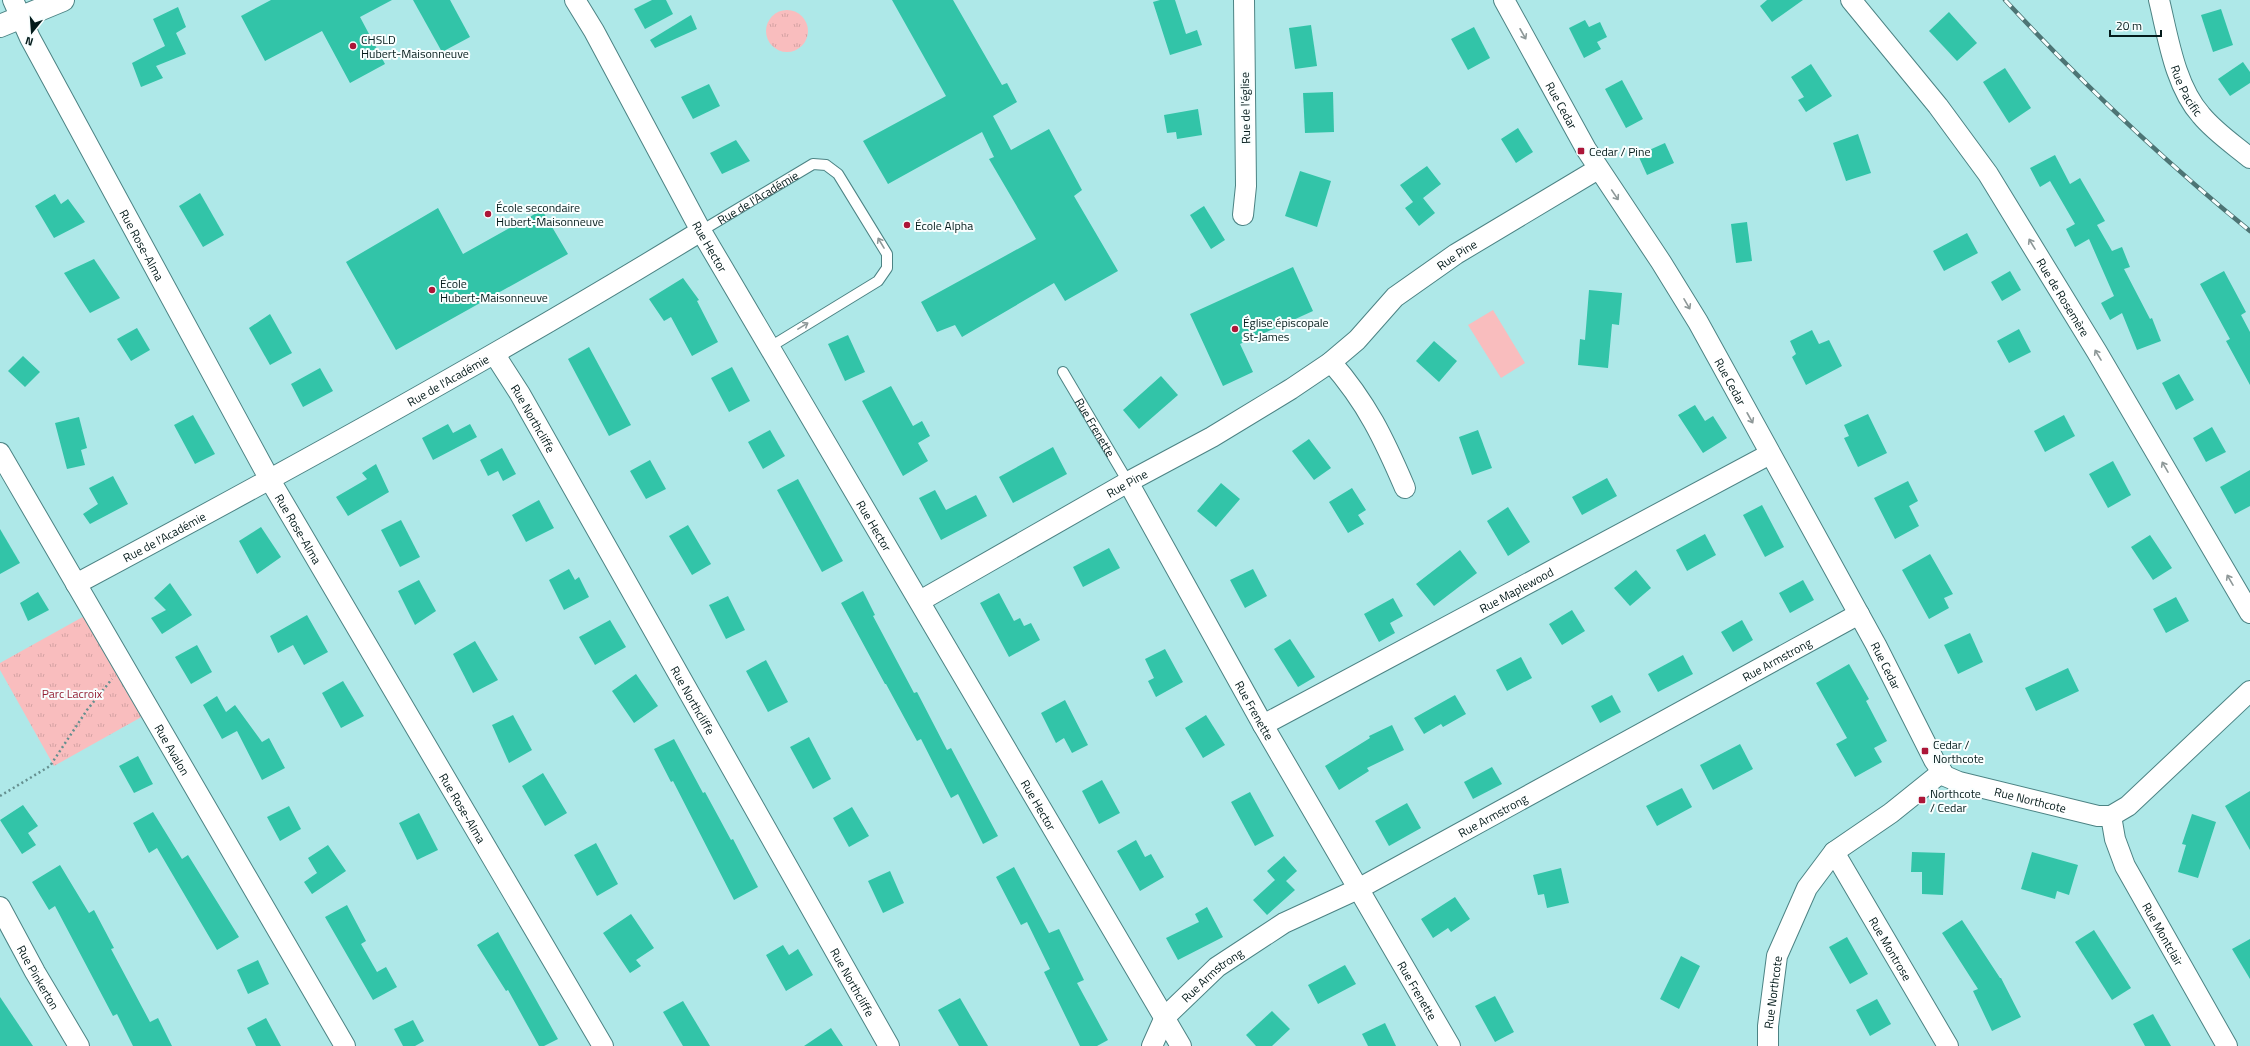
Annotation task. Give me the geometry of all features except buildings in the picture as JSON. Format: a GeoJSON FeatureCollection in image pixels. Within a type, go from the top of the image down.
{"type":"FeatureCollection","features":[{"type":"Feature","properties":{"kind":"main road"},"geometry":{"type":"LineString","coordinates":[[0,26],[17,9],[64,0]]}},
{"type":"Feature","properties":{"kind":"street","name":"Rue Hector"},"geometry":{"type":"LineString","coordinates":[[575,0],[594,31],[702,231],[1181,1046]]}},
{"type":"Feature","properties":{"kind":"street","name":"Rue de l'église"},"geometry":{"type":"LineString","coordinates":[[1243,215],[1246,186],[1244,0]]}},
{"type":"Feature","properties":{"kind":"street","name":"Rue Cedar"},"geometry":{"type":"LineString","coordinates":[[1504,0],[1564,110],[1598,168],[1682,295],[1859,614],[1942,772]]}},
{"type":"Feature","properties":{"kind":"street","name":"Rue de Rosemère"},"geometry":{"type":"LineString","coordinates":[[1851,0],[1942,112],[1993,180],[2250,613]]}},
{"type":"Feature","properties":{"kind":"street","name":"Rue Pacific"},"geometry":{"type":"LineString","coordinates":[[2159,0],[2179,73],[2196,108],[2214,129],[2250,158]]}},
{"type":"Feature","properties":{"kind":"street","name":"Rue Rose-Alma"},"geometry":{"type":"LineString","coordinates":[[17,9],[270,480],[603,1046]]}},
{"type":"Feature","properties":{"kind":"street","name":"Rue Pine"},"geometry":{"type":"LineString","coordinates":[[920,601],[1128,482],[1212,437],[1331,362],[1357,340],[1395,297],[1456,254],[1598,168]]}},
{"type":"Feature","properties":{"kind":"street","name":"Rue de l'Académie"},"geometry":{"type":"LineString","coordinates":[[76,584],[270,480],[495,355],[702,231]]}},
{"type":"Feature","properties":{"kind":"street","name":"Rue Northcliffe"},"geometry":{"type":"LineString","coordinates":[[495,355],[528,408],[889,1046]]}},
{"type":"Feature","properties":{"kind":"street"},"geometry":{"type":"LineString","coordinates":[[1331,362],[1354,389],[1367,410],[1390,454],[1405,488]]}},
{"type":"Feature","properties":{"kind":"street","name":"Rue Avalon"},"geometry":{"type":"LineString","coordinates":[[0,453],[345,1046]]}},
{"type":"Feature","properties":{"kind":"street","name":"Rue Maplewood"},"geometry":{"type":"LineString","coordinates":[[1263,725],[1770,454]]}},
{"type":"Feature","properties":{"kind":"street","name":"Rue Frenette"},"geometry":{"type":"LineString","coordinates":[[1128,482],[1263,725],[1450,1046]]}},
{"type":"Feature","properties":{"kind":"street","name":"Rue Armstrong"},"geometry":{"type":"LineString","coordinates":[[1152,1046],[1165,1017],[1217,968],[1284,923],[1358,889],[1859,614]]}},
{"type":"Feature","properties":{"kind":"street"},"geometry":{"type":"LineString","coordinates":[[2111,816],[2128,806],[2250,691]]}},
{"type":"Feature","properties":{"kind":"street","name":"Rue Northcote"},"geometry":{"type":"LineString","coordinates":[[1768,1046],[1768,1026],[1777,956],[1807,888],[1834,852],[1891,813],[1942,772],[1952,780],[1966,784],[2093,815],[2111,816]]}},
{"type":"Feature","properties":{"kind":"street","name":"Rue Montclair"},"geometry":{"type":"LineString","coordinates":[[2111,816],[2114,839],[2125,866],[2227,1046]]}},
{"type":"Feature","properties":{"kind":"street","name":"Rue Montrose"},"geometry":{"type":"LineString","coordinates":[[1834,852],[1948,1046]]}},
{"type":"Feature","properties":{"kind":"street","name":"Rue Pinkerton"},"geometry":{"type":"LineString","coordinates":[[0,907],[35,972],[80,1046]]}},
{"type":"Feature","properties":{"kind":"lane","name":"Rue de l'Académie"},"geometry":{"type":"LineString","coordinates":[[702,231],[813,164],[826,165],[838,174],[887,254],[887,268],[878,281],[770,347]]}},
{"type":"Feature","properties":{"kind":"lane","name":"Rue Frenette"},"geometry":{"type":"LineString","coordinates":[[1062,372],[1128,482]]}},
{"type":"Feature","properties":{"kind":"path"},"geometry":{"type":"LineString","coordinates":[[0,796],[50,766],[87,710],[123,665]]}},
{"type":"Feature","properties":{"kind":"green space"},"geometry":{"type":"Polygon","coordinates":[[[787,10],[802,16],[808,31],[802,46],[787,52],[772,46],[766,31],[772,16],[787,10]]]}},
{"type":"Feature","properties":{"kind":"green space"},"geometry":{"type":"Polygon","coordinates":[[[1493,310],[1525,363],[1501,378],[1468,325],[1493,310]]]}},
{"type":"Feature","properties":{"kind":"green space","name":"Parc Lacroix"},"geometry":{"type":"Polygon","coordinates":[[[88,614],[145,715],[54,766],[0,670],[0,663],[88,614]]]}},
{"type":"Feature","properties":{"kind":"railway"},"geometry":{"type":"LineString","coordinates":[[2005,0],[2093,91],[2186,177],[2250,231]]}},
{"type":"Feature","properties":{"kind":"place","name":"CHSLD Hubert-Maisonneuve"},"geometry":{"type":"Point","coordinates":[353,46]}},
{"type":"Feature","properties":{"kind":"place","name":"Cedar / Pine"},"geometry":{"type":"Point","coordinates":[1581,151]}},
{"type":"Feature","properties":{"kind":"place","name":"École secondaire Hubert-Maisonneuve"},"geometry":{"type":"Point","coordinates":[488,214]}},
{"type":"Feature","properties":{"kind":"place","name":"École Alpha"},"geometry":{"type":"Point","coordinates":[907,225]}},
{"type":"Feature","properties":{"kind":"place","name":"École Hubert-Maisonneuve"},"geometry":{"type":"Point","coordinates":[432,290]}},
{"type":"Feature","properties":{"kind":"place","name":"Église épiscopale St-James"},"geometry":{"type":"Point","coordinates":[1235,329]}},
{"type":"Feature","properties":{"kind":"place","name":"Cedar / Northcote"},"geometry":{"type":"Point","coordinates":[1925,751]}},
{"type":"Feature","properties":{"kind":"place","name":"Northcote / Cedar"},"geometry":{"type":"Point","coordinates":[1922,800]}}]}
